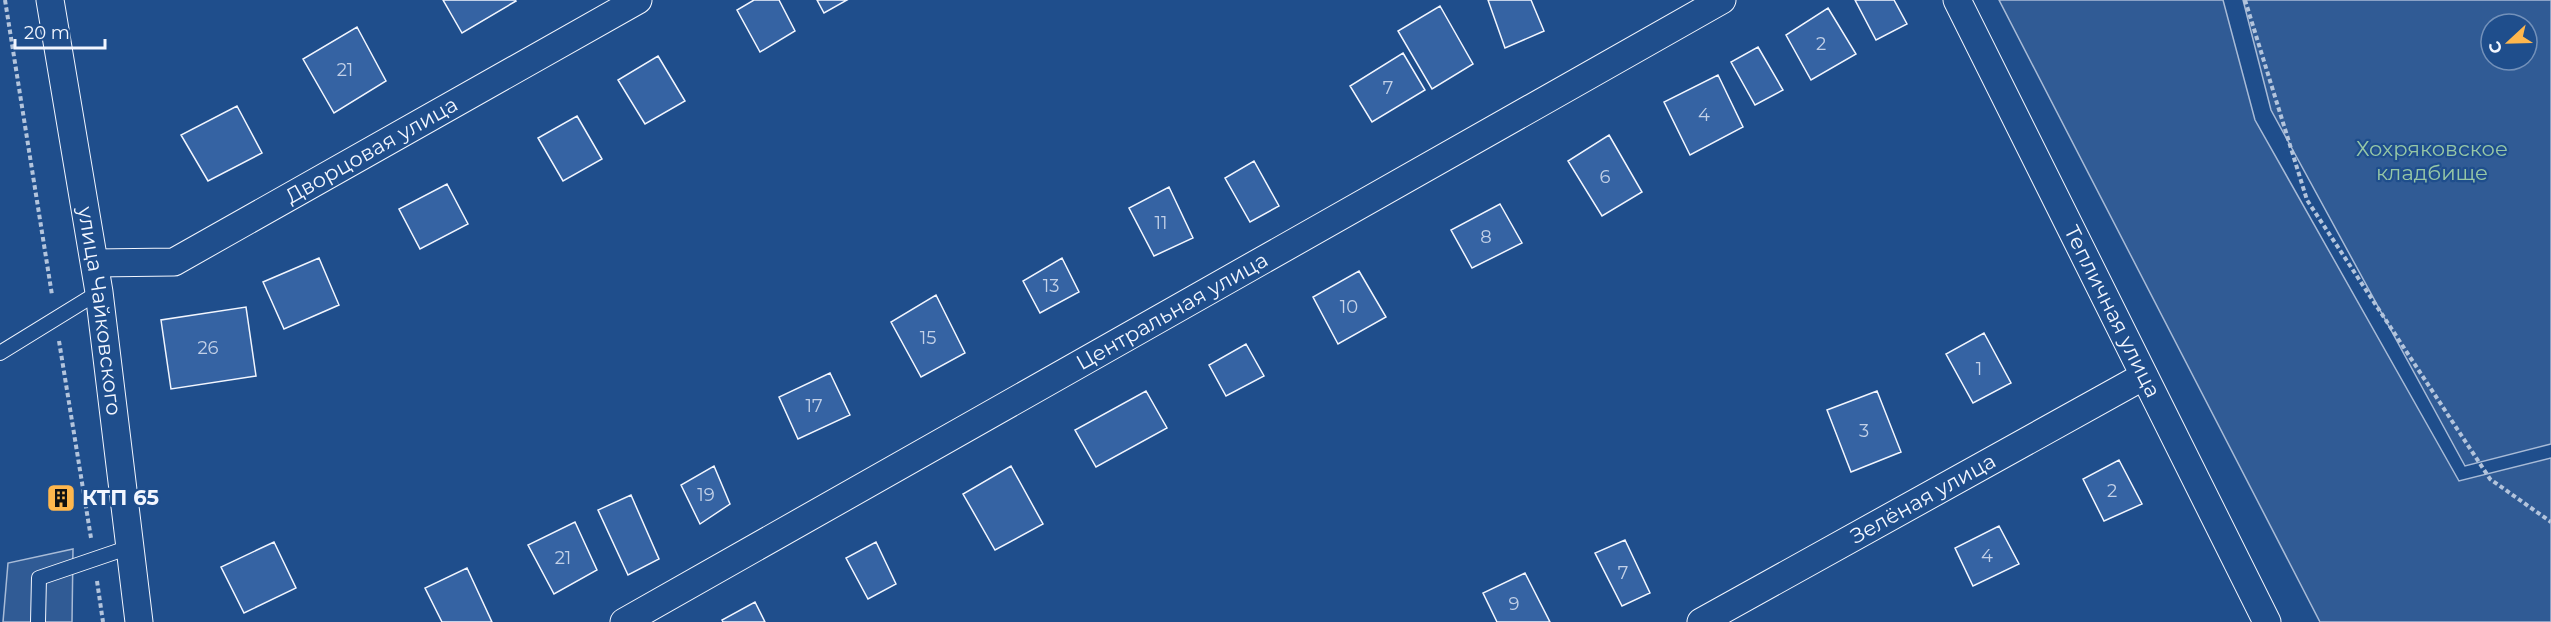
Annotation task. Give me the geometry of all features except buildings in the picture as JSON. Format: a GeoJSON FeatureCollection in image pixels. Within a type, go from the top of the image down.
{"type":"FeatureCollection","features":[{"type":"Feature","properties":{"kind":"street","name":"улица Чайковского"},"geometry":{"type":"LineString","coordinates":[[50,0],[95,263],[139,622]]}},
{"type":"Feature","properties":{"kind":"street","name":"Дворцовая улица"},"geometry":{"type":"LineString","coordinates":[[95,263],[174,262],[638,0]]}},
{"type":"Feature","properties":{"kind":"street","name":"Центральная улица"},"geometry":{"type":"LineString","coordinates":[[624,622],[1722,0]]}},
{"type":"Feature","properties":{"kind":"street","name":"Тепличная улица"},"geometry":{"type":"LineString","coordinates":[[1957,0],[2268,622]]}},
{"type":"Feature","properties":{"kind":"street","name":"Зелёная улица"},"geometry":{"type":"LineString","coordinates":[[1701,622],[2144,376]]}},
{"type":"Feature","properties":{"kind":"lane"},"geometry":{"type":"LineString","coordinates":[[0,353],[99,291]]}},
{"type":"Feature","properties":{"kind":"lane"},"geometry":{"type":"LineString","coordinates":[[38,622],[39,578],[130,547]]}},
{"type":"Feature","properties":{"kind":"path"},"geometry":{"type":"LineString","coordinates":[[2245,0],[2307,200],[2490,479],[2551,522]]}},
{"type":"Feature","properties":{"kind":"shaded area"},"geometry":{"type":"Polygon","coordinates":[[[1999,0],[2223,0],[2255,120],[2459,481],[2551,458],[2551,622],[2320,622],[1999,0]]]}},
{"type":"Feature","properties":{"kind":"shaded area","name":"Хохряковское кладбище"},"geometry":{"type":"Polygon","coordinates":[[[2243,0],[2551,0],[2551,444],[2465,466],[2271,110],[2243,0]]]}},
{"type":"Feature","properties":{"kind":"shaded area"},"geometry":{"type":"Polygon","coordinates":[[[73,549],[72,622],[3,622],[8,563],[73,549]]]}},
{"type":"Feature","properties":{"kind":"place","name":"КТП 65"},"geometry":{"type":"Point","coordinates":[61,498]}}]}
